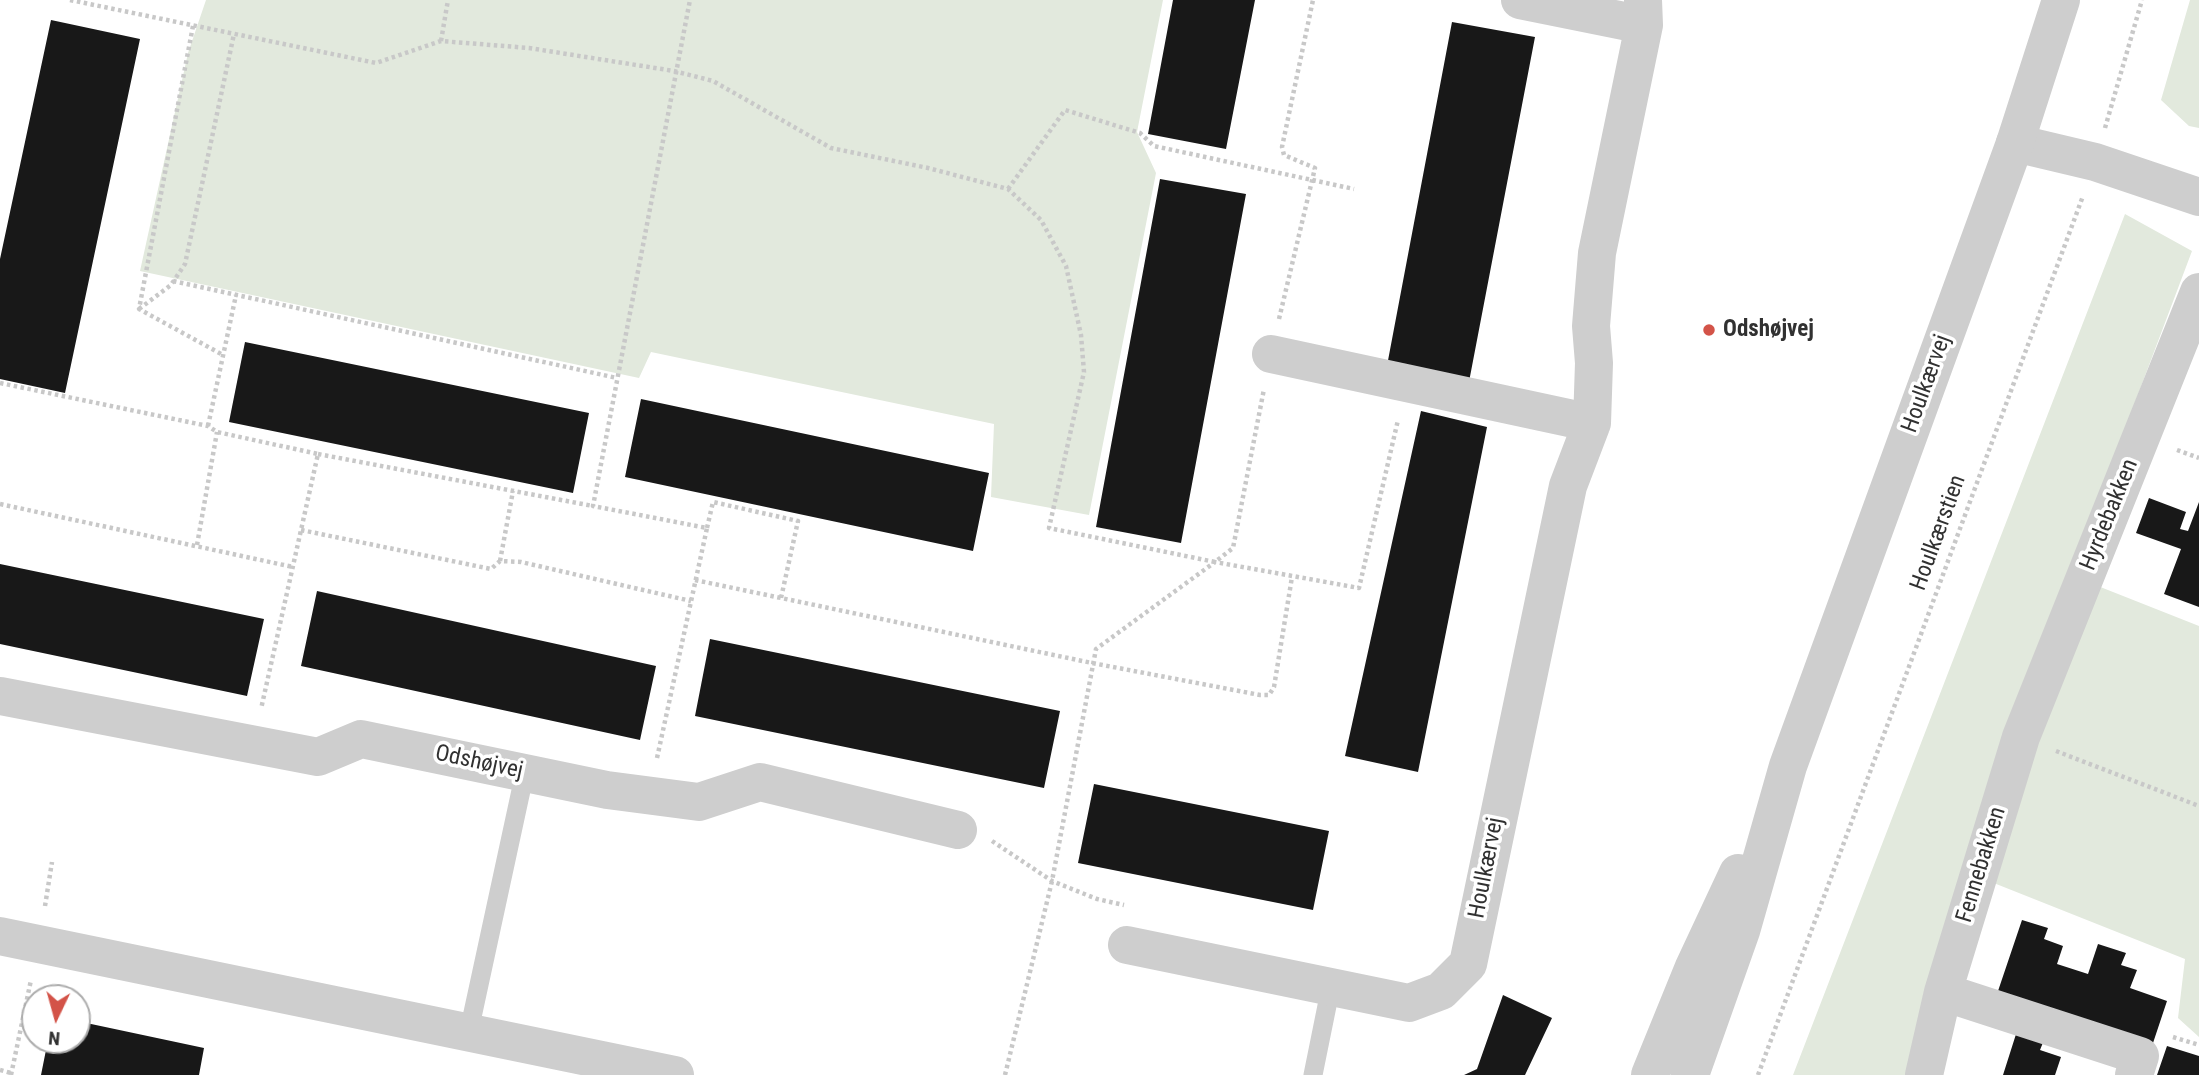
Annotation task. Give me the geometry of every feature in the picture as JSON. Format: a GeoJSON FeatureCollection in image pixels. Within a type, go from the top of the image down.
{"type":"FeatureCollection","features":[{"type":"Feature","properties":{"kind":"street","name":"Houlkærvej"},"geometry":{"type":"LineString","coordinates":[[1126,945],[1409,1003],[1441,991],[1468,964],[1568,486],[1592,423],[1594,363],[1591,326],[1597,253],[1644,13],[1520,0]]}},
{"type":"Feature","properties":{"kind":"street","name":"Houlkærvej"},"geometry":{"type":"LineString","coordinates":[[1690,1075],[1741,931],[1788,766],[2015,143],[2061,0]]}},
{"type":"Feature","properties":{"kind":"street"},"geometry":{"type":"LineString","coordinates":[[2015,143],[2095,162],[2199,197]]}},
{"type":"Feature","properties":{"kind":"street","name":"Hyrdebakken"},"geometry":{"type":"LineString","coordinates":[[2021,737],[2199,292]]}},
{"type":"Feature","properties":{"kind":"street"},"geometry":{"type":"LineString","coordinates":[[1271,354],[1592,423]]}},
{"type":"Feature","properties":{"kind":"street","name":"Odshøjvej"},"geometry":{"type":"LineString","coordinates":[[0,696],[318,757],[361,738],[525,772],[699,802],[760,782],[958,830]]}},
{"type":"Feature","properties":{"kind":"street","name":"Fennebakken"},"geometry":{"type":"LineString","coordinates":[[1924,1075],[1943,992],[2021,737]]}},
{"type":"Feature","properties":{"kind":"street","name":"Houlkærvej"},"geometry":{"type":"LineString","coordinates":[[1650,1075],[1694,967],[1788,766]]}},
{"type":"Feature","properties":{"kind":"street"},"geometry":{"type":"LineString","coordinates":[[0,936],[469,1031],[552,1063],[675,1075]]}},
{"type":"Feature","properties":{"kind":"street"},"geometry":{"type":"LineString","coordinates":[[1943,992],[2140,1056],[2134,1075]]}},
{"type":"Feature","properties":{"kind":"lane"},"geometry":{"type":"LineString","coordinates":[[469,1031],[525,772]]}},
{"type":"Feature","properties":{"kind":"lane"},"geometry":{"type":"LineString","coordinates":[[1313,1075],[1331,986]]}},
{"type":"Feature","properties":{"kind":"path"},"geometry":{"type":"LineString","coordinates":[[70,0],[376,62],[441,41],[529,48],[674,71],[713,81],[831,148],[928,168],[1009,189],[1041,220],[1066,266],[1081,335],[1084,372],[1049,528]]}},
{"type":"Feature","properties":{"kind":"path"},"geometry":{"type":"LineString","coordinates":[[441,41],[448,0]]}},
{"type":"Feature","properties":{"kind":"path"},"geometry":{"type":"LineString","coordinates":[[593,506],[674,71],[690,0]]}},
{"type":"Feature","properties":{"kind":"path","name":"Houlkærstien"},"geometry":{"type":"LineString","coordinates":[[1758,1075],[2095,162],[2143,0]]}},
{"type":"Feature","properties":{"kind":"path"},"geometry":{"type":"LineString","coordinates":[[139,309],[193,26]]}},
{"type":"Feature","properties":{"kind":"path"},"geometry":{"type":"LineString","coordinates":[[139,309],[153,301],[185,264],[234,34]]}},
{"type":"Feature","properties":{"kind":"path"},"geometry":{"type":"LineString","coordinates":[[1009,189],[1065,110],[1140,133],[1154,146],[1354,189]]}},
{"type":"Feature","properties":{"kind":"path"},"geometry":{"type":"LineString","coordinates":[[173,281],[617,377]]}},
{"type":"Feature","properties":{"kind":"path"},"geometry":{"type":"LineString","coordinates":[[208,426],[236,295]]}},
{"type":"Feature","properties":{"kind":"path"},"geometry":{"type":"LineString","coordinates":[[139,309],[223,355]]}},
{"type":"Feature","properties":{"kind":"path"},"geometry":{"type":"LineString","coordinates":[[0,383],[208,426],[218,432],[318,454],[707,528]]}},
{"type":"Feature","properties":{"kind":"path"},"geometry":{"type":"LineString","coordinates":[[1005,1075],[1052,881],[1096,649],[1215,562],[1359,588],[1406,383]]}},
{"type":"Feature","properties":{"kind":"path"},"geometry":{"type":"LineString","coordinates":[[197,545],[218,432]]}},
{"type":"Feature","properties":{"kind":"path"},"geometry":{"type":"LineString","coordinates":[[253,745],[318,454]]}},
{"type":"Feature","properties":{"kind":"path"},"geometry":{"type":"LineString","coordinates":[[301,530],[491,569],[500,561],[513,491]]}},
{"type":"Feature","properties":{"kind":"path"},"geometry":{"type":"LineString","coordinates":[[649,795],[713,502],[798,521],[780,598]]}},
{"type":"Feature","properties":{"kind":"path"},"geometry":{"type":"LineString","coordinates":[[0,504],[293,567]]}},
{"type":"Feature","properties":{"kind":"path"},"geometry":{"type":"LineString","coordinates":[[500,561],[521,562],[691,601]]}},
{"type":"Feature","properties":{"kind":"path"},"geometry":{"type":"LineString","coordinates":[[695,580],[1092,663],[1269,695],[1274,687],[1292,576]]}},
{"type":"Feature","properties":{"kind":"path"},"geometry":{"type":"LineString","coordinates":[[2021,737],[2199,806]]}},
{"type":"Feature","properties":{"kind":"path"},"geometry":{"type":"LineString","coordinates":[[958,830],[1000,843],[1052,881],[1097,900],[1138,908]]}},
{"type":"Feature","properties":{"kind":"path"},"geometry":{"type":"LineString","coordinates":[[0,1070],[11,1073]]}},
{"type":"Feature","properties":{"kind":"shaded area"},"geometry":{"type":"Polygon","coordinates":[[[206,0],[1163,0],[1137,132],[1156,173],[1089,515],[991,497],[994,424],[651,352],[639,378],[140,271],[188,53],[206,0]]]}},
{"type":"Feature","properties":{"kind":"shaded area"},"geometry":{"type":"Polygon","coordinates":[[[2190,0],[2199,0],[2199,128],[2189,126],[2161,100],[2190,0]]]}},
{"type":"Feature","properties":{"kind":"shaded area"},"geometry":{"type":"Polygon","coordinates":[[[2125,214],[2192,251],[2070,575],[2199,626],[2199,1037],[2178,1018],[2185,959],[1961,870],[1909,1075],[1793,1075],[2125,214]]]}},
{"type":"Feature","properties":{"kind":"building"},"geometry":{"type":"Polygon","coordinates":[[[1173,0],[1255,0],[1226,149],[1148,134],[1173,0]]]}},
{"type":"Feature","properties":{"kind":"building"},"geometry":{"type":"Polygon","coordinates":[[[51,20],[140,39],[65,393],[0,379],[0,259],[51,20]]]}},
{"type":"Feature","properties":{"kind":"building"},"geometry":{"type":"Polygon","coordinates":[[[1452,22],[1535,37],[1468,387],[1386,371],[1452,22]]]}},
{"type":"Feature","properties":{"kind":"building"},"geometry":{"type":"Polygon","coordinates":[[[1160,179],[1246,194],[1181,543],[1096,527],[1160,179]]]}},
{"type":"Feature","properties":{"kind":"building"},"geometry":{"type":"Polygon","coordinates":[[[245,342],[589,413],[573,493],[229,422],[245,342]]]}},
{"type":"Feature","properties":{"kind":"building"},"geometry":{"type":"Polygon","coordinates":[[[641,399],[989,473],[973,551],[625,477],[641,399]]]}},
{"type":"Feature","properties":{"kind":"building"},"geometry":{"type":"Polygon","coordinates":[[[1421,411],[1487,427],[1418,772],[1345,756],[1421,411]]]}},
{"type":"Feature","properties":{"kind":"building"},"geometry":{"type":"Polygon","coordinates":[[[2149,498],[2186,512],[2180,529],[2188,531],[2199,502],[2199,607],[2164,594],[2181,549],[2136,533],[2149,498]]]}},
{"type":"Feature","properties":{"kind":"building"},"geometry":{"type":"Polygon","coordinates":[[[0,564],[264,619],[247,696],[0,644],[0,564]]]}},
{"type":"Feature","properties":{"kind":"building"},"geometry":{"type":"Polygon","coordinates":[[[317,591],[656,666],[640,740],[301,666],[317,591]]]}},
{"type":"Feature","properties":{"kind":"building"},"geometry":{"type":"Polygon","coordinates":[[[710,639],[1060,711],[1044,788],[695,716],[710,639]]]}},
{"type":"Feature","properties":{"kind":"building"},"geometry":{"type":"Polygon","coordinates":[[[1094,784],[1329,831],[1313,910],[1078,863],[1094,784]]]}},
{"type":"Feature","properties":{"kind":"building"},"geometry":{"type":"Polygon","coordinates":[[[2022,920],[2048,928],[2044,939],[2063,946],[2057,964],[2088,974],[2098,944],[2126,953],[2121,965],[2137,970],[2130,988],[2167,1001],[2153,1043],[1998,991],[2022,920]]]}},
{"type":"Feature","properties":{"kind":"building"},"geometry":{"type":"Polygon","coordinates":[[[1503,995],[1552,1018],[1525,1075],[1464,1075],[1477,1069],[1503,995]]]}},
{"type":"Feature","properties":{"kind":"building"},"geometry":{"type":"Polygon","coordinates":[[[91,1024],[204,1048],[199,1075],[41,1075],[45,1054],[91,1054],[91,1024]]]}},
{"type":"Feature","properties":{"kind":"building"},"geometry":{"type":"Polygon","coordinates":[[[2017,1031],[2044,1040],[2040,1050],[2061,1057],[2055,1075],[2003,1075],[2017,1031]]]}},
{"type":"Feature","properties":{"kind":"building"},"geometry":{"type":"Polygon","coordinates":[[[2167,1046],[2199,1056],[2199,1075],[2157,1075],[2167,1046]]]}},
{"type":"Feature","properties":{"kind":"place","name":"Odshøjvej"},"geometry":{"type":"Point","coordinates":[1709,330]}}]}
